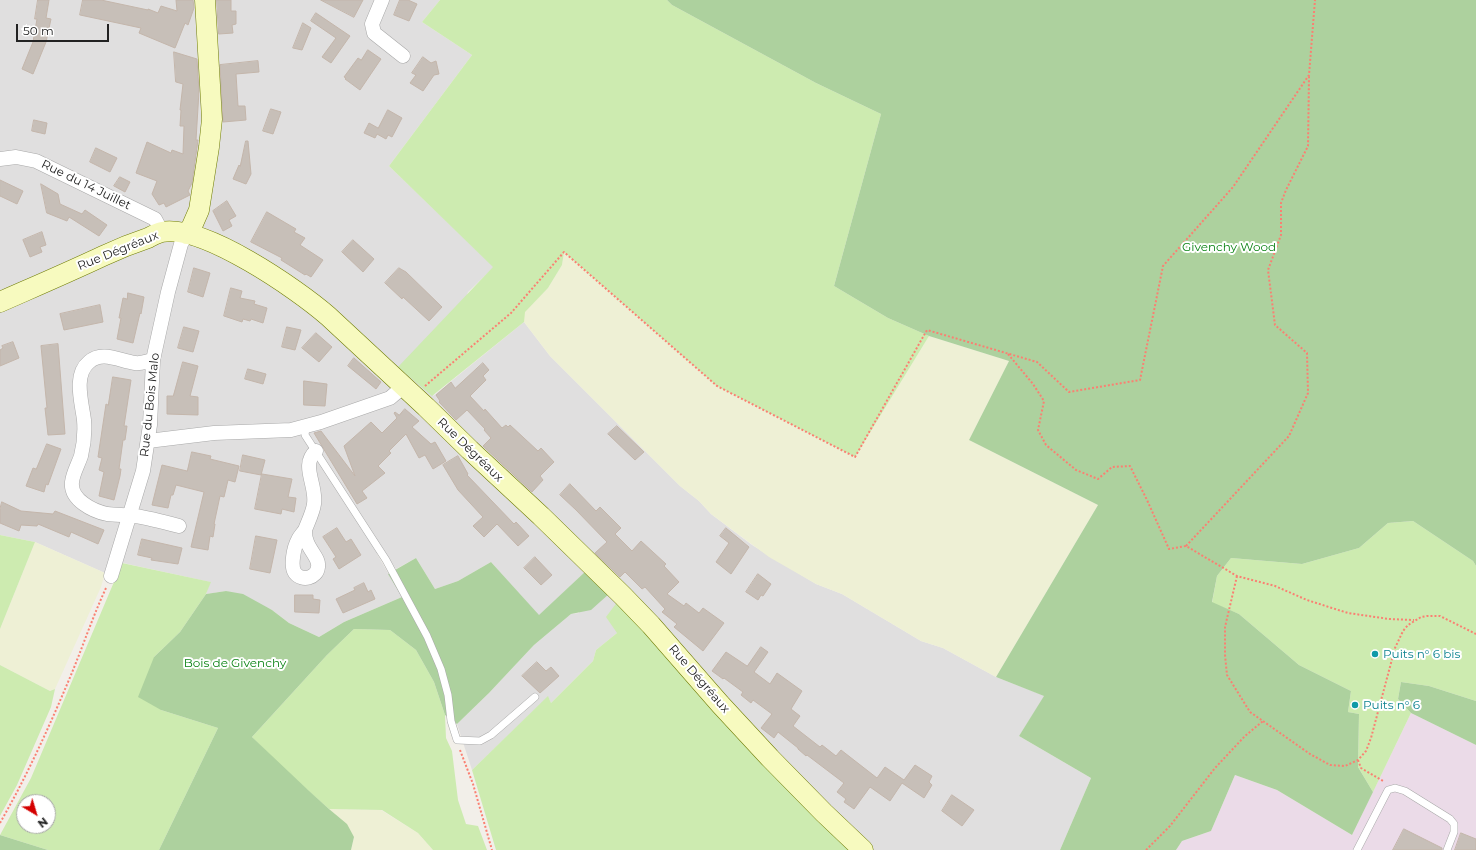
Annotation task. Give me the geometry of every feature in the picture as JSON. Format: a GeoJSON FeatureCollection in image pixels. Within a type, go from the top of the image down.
{"type":"FeatureCollection","features":[{"type":"Feature","properties":{"kind":"main road"},"geometry":{"type":"LineString","coordinates":[[187,234],[199,210],[211,126],[205,0]]}},
{"type":"Feature","properties":{"kind":"main road","name":"Rue Dégréaux"},"geometry":{"type":"LineString","coordinates":[[0,302],[115,251],[162,232],[177,232],[207,241],[243,258],[286,284],[328,316],[409,391],[623,596],[651,625],[720,704],[770,758],[863,850]]}},
{"type":"Feature","properties":{"kind":"street"},"geometry":{"type":"LineString","coordinates":[[382,0],[372,24],[374,33],[403,56]]}},
{"type":"Feature","properties":{"kind":"street","name":"Rue du 14 Juillet"},"geometry":{"type":"LineString","coordinates":[[0,159],[16,157],[36,161],[155,219],[162,232]]}},
{"type":"Feature","properties":{"kind":"street","name":"Rue du Bois Malo"},"geometry":{"type":"LineString","coordinates":[[112,576],[143,471],[150,425],[153,360],[168,292],[181,244],[187,234]]}},
{"type":"Feature","properties":{"kind":"street"},"geometry":{"type":"LineString","coordinates":[[153,360],[135,363],[106,356],[89,361],[81,375],[80,384],[85,432],[81,455],[72,480],[72,487],[78,498],[89,507],[105,513],[179,526]]}},
{"type":"Feature","properties":{"kind":"street"},"geometry":{"type":"LineString","coordinates":[[148,441],[195,434],[282,431],[306,427],[409,391]]}},
{"type":"Feature","properties":{"kind":"street"},"geometry":{"type":"LineString","coordinates":[[305,530],[314,503],[308,462],[311,455],[316,450]]}},
{"type":"Feature","properties":{"kind":"lane"},"geometry":{"type":"LineString","coordinates":[[306,427],[305,435],[386,560],[427,636],[442,669],[456,740],[480,740],[491,735],[535,697]]}},
{"type":"Feature","properties":{"kind":"lane"},"geometry":{"type":"LineString","coordinates":[[1357,850],[1388,790],[1395,788],[1405,790],[1450,819],[1454,824],[1454,832],[1447,850]]}},
{"type":"Feature","properties":{"kind":"path"},"geometry":{"type":"LineString","coordinates":[[1007,353],[1034,384],[1044,401],[1038,430],[1046,445],[1076,470],[1098,479],[1112,467],[1130,466],[1169,549],[1186,546],[1289,436],[1308,393],[1307,352],[1275,325],[1268,270],[1281,235],[1281,203],[1308,146],[1309,75],[1315,0]]}},
{"type":"Feature","properties":{"kind":"path"},"geometry":{"type":"LineString","coordinates":[[409,391],[511,313],[564,252],[717,386],[855,457],[927,330],[1037,362],[1069,392],[1140,380],[1163,266],[1233,187],[1309,75]]}},
{"type":"Feature","properties":{"kind":"path"},"geometry":{"type":"LineString","coordinates":[[1186,546],[1237,576],[1275,586],[1307,600],[1348,613],[1389,619],[1414,620],[1427,616],[1440,616],[1476,634]]}},
{"type":"Feature","properties":{"kind":"path"},"geometry":{"type":"LineString","coordinates":[[0,823],[37,751],[71,675],[93,618],[112,576]]}},
{"type":"Feature","properties":{"kind":"path"},"geometry":{"type":"LineString","coordinates":[[1237,576],[1225,627],[1227,675],[1250,712],[1310,754],[1330,765],[1345,766],[1358,760],[1366,750],[1371,738],[1395,648],[1408,625],[1414,620]]}},
{"type":"Feature","properties":{"kind":"path"},"geometry":{"type":"LineString","coordinates":[[1146,850],[1170,826],[1215,768],[1245,736],[1263,721]]}},
{"type":"Feature","properties":{"kind":"path"},"geometry":{"type":"LineString","coordinates":[[456,740],[473,784],[492,850]]}},
{"type":"Feature","properties":{"kind":"path"},"geometry":{"type":"LineString","coordinates":[[1358,760],[1361,768],[1387,784]]}},
{"type":"Feature","properties":{"kind":"shaded area"},"geometry":{"type":"Polygon","coordinates":[[[0,0],[440,0],[422,22],[472,55],[389,166],[494,267],[468,292],[433,396],[524,322],[550,356],[680,486],[699,501],[711,514],[752,545],[816,584],[842,594],[921,641],[943,648],[996,677],[1045,696],[1019,736],[1091,778],[1060,850],[850,850],[617,633],[596,650],[593,661],[551,703],[548,697],[472,770],[457,724],[489,693],[534,645],[571,614],[579,613],[587,570],[539,616],[491,562],[458,581],[435,589],[416,558],[396,569],[383,550],[377,554],[402,597],[344,622],[319,637],[289,623],[272,610],[226,591],[206,594],[210,582],[123,563],[109,574],[35,542],[0,535],[0,0]]]}},
{"type":"Feature","properties":{"kind":"shaded area"},"geometry":{"type":"Polygon","coordinates":[[[1411,713],[1476,745],[1476,850],[1176,850],[1182,841],[1211,831],[1235,775],[1277,790],[1352,835],[1411,713]]]}},
{"type":"Feature","properties":{"kind":"green space"},"geometry":{"type":"Polygon","coordinates":[[[440,0],[667,0],[672,5],[816,83],[881,114],[834,286],[888,318],[929,336],[855,457],[717,386],[564,252],[562,265],[548,288],[525,312],[524,322],[432,396],[398,367],[493,267],[389,166],[472,55],[422,22],[440,0]]]}},
{"type":"Feature","properties":{"kind":"green space","name":"Givenchy Wood"},"geometry":{"type":"Polygon","coordinates":[[[667,0],[1476,0],[1476,566],[1473,561],[1413,521],[1388,523],[1359,548],[1302,564],[1231,558],[1217,576],[1212,602],[1239,614],[1299,665],[1351,691],[1348,712],[1359,714],[1358,767],[1373,792],[1352,835],[1277,790],[1235,775],[1211,831],[1182,841],[1176,850],[1060,850],[1091,778],[1019,736],[1044,696],[996,677],[1098,505],[969,440],[1009,361],[929,336],[888,318],[834,286],[881,114],[816,83],[672,5],[667,0]]]}},
{"type":"Feature","properties":{"kind":"green space"},"geometry":{"type":"Polygon","coordinates":[[[564,252],[717,386],[855,457],[929,336],[1009,361],[969,440],[1098,505],[996,677],[943,648],[921,641],[842,594],[816,584],[769,557],[711,514],[699,501],[680,486],[550,356],[524,322],[524,312],[548,288],[562,265],[564,252]]]}},
{"type":"Feature","properties":{"kind":"green space"},"geometry":{"type":"Polygon","coordinates":[[[1413,521],[1473,561],[1476,566],[1476,701],[1429,686],[1401,682],[1398,699],[1411,713],[1373,792],[1358,767],[1359,714],[1348,712],[1351,691],[1299,665],[1239,614],[1212,603],[1217,576],[1231,558],[1302,564],[1359,548],[1388,523],[1413,521]]]}},
{"type":"Feature","properties":{"kind":"green space"},"geometry":{"type":"Polygon","coordinates":[[[0,535],[35,542],[0,629],[0,535]]]}},
{"type":"Feature","properties":{"kind":"green space"},"geometry":{"type":"Polygon","coordinates":[[[35,542],[105,573],[101,587],[55,689],[50,691],[0,665],[0,629],[35,542]]]}},
{"type":"Feature","properties":{"kind":"green space","name":"Bois de Givenchy"},"geometry":{"type":"Polygon","coordinates":[[[416,558],[435,589],[458,581],[491,562],[539,615],[587,570],[610,593],[591,610],[571,614],[534,645],[489,693],[457,724],[445,715],[434,682],[416,650],[390,630],[354,629],[327,655],[252,737],[308,790],[347,824],[354,837],[351,850],[159,850],[218,728],[161,710],[138,697],[154,657],[180,632],[206,594],[226,591],[243,594],[272,610],[289,623],[319,637],[344,622],[402,597],[388,574],[416,558]]]}},
{"type":"Feature","properties":{"kind":"green space"},"geometry":{"type":"Polygon","coordinates":[[[122,563],[211,582],[206,594],[180,632],[154,657],[161,710],[218,728],[159,850],[48,850],[0,835],[16,806],[16,834],[56,834],[56,794],[22,794],[31,778],[122,563]]]}},
{"type":"Feature","properties":{"kind":"green space"},"geometry":{"type":"Polygon","coordinates":[[[618,601],[850,850],[496,850],[472,770],[548,696],[551,703],[593,661],[596,650],[617,633],[606,617],[618,601]]]}},
{"type":"Feature","properties":{"kind":"green space"},"geometry":{"type":"Polygon","coordinates":[[[354,629],[390,630],[416,650],[434,682],[445,715],[446,738],[452,751],[458,800],[466,824],[478,826],[487,850],[433,850],[418,833],[382,810],[329,809],[278,764],[252,737],[327,655],[354,629]]]}},
{"type":"Feature","properties":{"kind":"green space"},"geometry":{"type":"Polygon","coordinates":[[[0,665],[50,691],[55,689],[51,707],[17,785],[0,816],[0,665]]]}},
{"type":"Feature","properties":{"kind":"green space"},"geometry":{"type":"Polygon","coordinates":[[[1401,682],[1429,686],[1476,701],[1476,745],[1411,713],[1398,699],[1401,682]]]}},
{"type":"Feature","properties":{"kind":"green space"},"geometry":{"type":"Polygon","coordinates":[[[329,809],[381,810],[418,833],[433,850],[351,850],[354,837],[329,809]]]}},
{"type":"Feature","properties":{"kind":"green space"},"geometry":{"type":"Polygon","coordinates":[[[0,835],[48,850],[0,850],[0,835]]]}},
{"type":"Feature","properties":{"kind":"building"},"geometry":{"type":"Polygon","coordinates":[[[38,0],[49,0],[46,18],[51,19],[46,42],[33,74],[22,69],[33,42],[37,19],[35,19],[38,0]]]}},
{"type":"Feature","properties":{"kind":"building"},"geometry":{"type":"Polygon","coordinates":[[[83,0],[101,0],[148,9],[158,13],[161,6],[177,11],[176,0],[193,0],[194,8],[188,25],[185,23],[175,48],[139,33],[141,28],[80,15],[83,0]]]}},
{"type":"Feature","properties":{"kind":"building"},"geometry":{"type":"Polygon","coordinates":[[[217,0],[231,0],[231,11],[236,11],[236,24],[232,25],[233,33],[219,34],[217,0]]]}},
{"type":"Feature","properties":{"kind":"building"},"geometry":{"type":"Polygon","coordinates":[[[321,0],[363,0],[354,17],[321,0]]]}},
{"type":"Feature","properties":{"kind":"building"},"geometry":{"type":"Polygon","coordinates":[[[400,0],[408,0],[417,4],[409,21],[394,15],[400,0]]]}},
{"type":"Feature","properties":{"kind":"building"},"geometry":{"type":"Polygon","coordinates":[[[316,13],[350,36],[331,63],[322,57],[336,38],[311,21],[316,13]]]}},
{"type":"Feature","properties":{"kind":"building"},"geometry":{"type":"Polygon","coordinates":[[[303,23],[311,28],[302,50],[293,48],[303,23]]]}},
{"type":"Feature","properties":{"kind":"building"},"geometry":{"type":"Polygon","coordinates":[[[368,50],[381,59],[360,90],[344,77],[358,58],[361,60],[368,50]]]}},
{"type":"Feature","properties":{"kind":"building"},"geometry":{"type":"Polygon","coordinates":[[[174,52],[197,59],[199,91],[196,140],[198,140],[192,183],[188,191],[190,195],[166,207],[164,203],[159,205],[152,194],[157,181],[136,173],[147,142],[171,153],[172,150],[183,154],[184,126],[180,126],[180,110],[183,84],[176,82],[174,52]]]}},
{"type":"Feature","properties":{"kind":"building"},"geometry":{"type":"Polygon","coordinates":[[[423,57],[431,63],[436,61],[439,74],[434,75],[423,91],[410,83],[416,75],[412,73],[423,57]]]}},
{"type":"Feature","properties":{"kind":"building"},"geometry":{"type":"Polygon","coordinates":[[[258,61],[259,72],[236,74],[238,106],[245,106],[246,120],[223,122],[220,65],[258,61]]]}},
{"type":"Feature","properties":{"kind":"building"},"geometry":{"type":"Polygon","coordinates":[[[271,109],[281,112],[273,134],[263,131],[271,109]]]}},
{"type":"Feature","properties":{"kind":"building"},"geometry":{"type":"Polygon","coordinates":[[[388,110],[402,118],[392,137],[388,135],[386,139],[377,134],[375,138],[364,133],[369,123],[378,128],[388,110]]]}},
{"type":"Feature","properties":{"kind":"building"},"geometry":{"type":"Polygon","coordinates":[[[34,120],[47,123],[45,134],[32,131],[34,120]]]}},
{"type":"Feature","properties":{"kind":"building"},"geometry":{"type":"Polygon","coordinates":[[[246,141],[248,141],[251,174],[246,184],[233,179],[239,165],[240,166],[246,141]]]}},
{"type":"Feature","properties":{"kind":"building"},"geometry":{"type":"Polygon","coordinates":[[[96,148],[117,158],[110,172],[90,162],[96,148]]]}},
{"type":"Feature","properties":{"kind":"building"},"geometry":{"type":"Polygon","coordinates":[[[120,177],[130,182],[125,192],[114,186],[120,177]]]}},
{"type":"Feature","properties":{"kind":"building"},"geometry":{"type":"Polygon","coordinates":[[[0,180],[23,191],[17,204],[0,196],[0,180]]]}},
{"type":"Feature","properties":{"kind":"building"},"geometry":{"type":"Polygon","coordinates":[[[41,184],[58,194],[60,204],[82,214],[85,210],[107,225],[99,236],[69,217],[67,221],[47,213],[41,184]]]}},
{"type":"Feature","properties":{"kind":"building"},"geometry":{"type":"Polygon","coordinates":[[[227,201],[236,216],[229,220],[232,226],[223,231],[213,211],[227,201]]]}},
{"type":"Feature","properties":{"kind":"building"},"geometry":{"type":"Polygon","coordinates":[[[267,212],[296,229],[294,232],[305,238],[300,245],[323,260],[311,277],[306,274],[305,275],[281,260],[282,258],[251,242],[267,212]]]}},
{"type":"Feature","properties":{"kind":"building"},"geometry":{"type":"Polygon","coordinates":[[[42,232],[46,245],[40,247],[42,252],[30,257],[23,240],[42,232]]]}},
{"type":"Feature","properties":{"kind":"building"},"geometry":{"type":"Polygon","coordinates":[[[353,240],[374,259],[363,272],[342,252],[353,240]]]}},
{"type":"Feature","properties":{"kind":"building"},"geometry":{"type":"Polygon","coordinates":[[[194,268],[210,273],[203,297],[188,292],[194,268]]]}},
{"type":"Feature","properties":{"kind":"building"},"geometry":{"type":"Polygon","coordinates":[[[399,268],[406,272],[442,307],[429,321],[385,283],[399,268]]]}},
{"type":"Feature","properties":{"kind":"building"},"geometry":{"type":"Polygon","coordinates":[[[231,288],[242,291],[240,298],[255,301],[254,304],[267,308],[263,323],[251,319],[250,321],[243,319],[242,322],[224,316],[231,288]]]}},
{"type":"Feature","properties":{"kind":"building"},"geometry":{"type":"Polygon","coordinates":[[[128,293],[144,297],[133,343],[117,339],[123,298],[127,299],[128,293]]]}},
{"type":"Feature","properties":{"kind":"building"},"geometry":{"type":"Polygon","coordinates":[[[100,305],[103,322],[64,330],[60,314],[100,305]]]}},
{"type":"Feature","properties":{"kind":"building"},"geometry":{"type":"Polygon","coordinates":[[[184,327],[199,331],[193,352],[178,348],[184,327]]]}},
{"type":"Feature","properties":{"kind":"building"},"geometry":{"type":"Polygon","coordinates":[[[287,327],[301,330],[295,350],[282,347],[287,327]]]}},
{"type":"Feature","properties":{"kind":"building"},"geometry":{"type":"Polygon","coordinates":[[[316,333],[332,347],[319,362],[302,348],[316,333]]]}},
{"type":"Feature","properties":{"kind":"building"},"geometry":{"type":"Polygon","coordinates":[[[13,342],[19,358],[0,366],[0,350],[3,348],[2,346],[13,342]]]}},
{"type":"Feature","properties":{"kind":"building"},"geometry":{"type":"Polygon","coordinates":[[[58,344],[65,434],[48,435],[41,346],[58,344]]]}},
{"type":"Feature","properties":{"kind":"building"},"geometry":{"type":"Polygon","coordinates":[[[354,358],[381,382],[376,389],[348,366],[354,358]]]}},
{"type":"Feature","properties":{"kind":"building"},"geometry":{"type":"Polygon","coordinates":[[[183,362],[198,366],[190,396],[198,397],[198,415],[167,414],[167,396],[173,396],[183,362]]]}},
{"type":"Feature","properties":{"kind":"building"},"geometry":{"type":"Polygon","coordinates":[[[483,363],[489,370],[483,376],[486,380],[470,396],[484,411],[485,409],[502,428],[506,425],[508,427],[510,425],[538,451],[541,448],[554,462],[540,476],[543,480],[532,492],[483,446],[491,438],[484,430],[485,429],[467,410],[456,420],[439,402],[440,401],[436,395],[451,382],[455,388],[483,363]]]}},
{"type":"Feature","properties":{"kind":"building"},"geometry":{"type":"Polygon","coordinates":[[[248,369],[266,374],[263,384],[245,379],[248,369]]]}},
{"type":"Feature","properties":{"kind":"building"},"geometry":{"type":"Polygon","coordinates":[[[113,377],[131,380],[124,426],[127,426],[125,440],[123,440],[119,469],[121,469],[114,500],[99,496],[104,472],[99,470],[102,458],[98,457],[106,404],[108,405],[113,377]]]}},
{"type":"Feature","properties":{"kind":"building"},"geometry":{"type":"Polygon","coordinates":[[[304,381],[327,384],[325,406],[304,405],[304,381]]]}},
{"type":"Feature","properties":{"kind":"building"},"geometry":{"type":"Polygon","coordinates":[[[405,409],[419,421],[412,427],[431,444],[435,442],[446,461],[433,469],[425,455],[419,458],[406,434],[389,451],[391,453],[378,466],[385,473],[362,491],[367,498],[357,504],[314,433],[321,431],[355,476],[344,446],[371,422],[382,433],[397,418],[394,413],[395,412],[399,415],[405,409]]]}},
{"type":"Feature","properties":{"kind":"building"},"geometry":{"type":"Polygon","coordinates":[[[617,426],[644,452],[635,460],[608,434],[617,426]]]}},
{"type":"Feature","properties":{"kind":"building"},"geometry":{"type":"Polygon","coordinates":[[[47,444],[61,449],[44,492],[26,486],[33,468],[36,469],[47,444]]]}},
{"type":"Feature","properties":{"kind":"building"},"geometry":{"type":"Polygon","coordinates":[[[192,452],[211,456],[210,459],[239,466],[235,482],[228,480],[224,497],[220,496],[214,524],[213,537],[210,536],[208,550],[191,547],[204,492],[176,485],[173,495],[171,495],[168,508],[152,505],[162,465],[187,471],[192,452]]]}},
{"type":"Feature","properties":{"kind":"building"},"geometry":{"type":"Polygon","coordinates":[[[243,455],[265,460],[261,475],[240,471],[243,455]]]}},
{"type":"Feature","properties":{"kind":"building"},"geometry":{"type":"Polygon","coordinates":[[[458,456],[468,474],[467,475],[514,524],[516,522],[529,536],[518,546],[497,524],[484,537],[473,526],[483,517],[458,490],[443,465],[458,456]]]}},
{"type":"Feature","properties":{"kind":"building"},"geometry":{"type":"Polygon","coordinates":[[[262,474],[292,479],[288,497],[296,498],[294,512],[282,509],[281,514],[255,509],[262,474]]]}},
{"type":"Feature","properties":{"kind":"building"},"geometry":{"type":"Polygon","coordinates":[[[570,484],[596,511],[600,507],[621,528],[615,534],[632,551],[641,541],[666,564],[664,566],[679,582],[667,594],[684,606],[686,603],[699,613],[703,608],[724,623],[703,651],[674,627],[677,624],[662,612],[665,609],[645,587],[642,589],[625,572],[620,577],[595,553],[607,542],[560,495],[570,484]]]}},
{"type":"Feature","properties":{"kind":"building"},"geometry":{"type":"Polygon","coordinates":[[[2,502],[21,511],[53,514],[55,511],[104,530],[98,544],[71,532],[69,537],[38,524],[37,526],[21,525],[19,531],[0,523],[0,509],[2,502]]]}},
{"type":"Feature","properties":{"kind":"building"},"geometry":{"type":"Polygon","coordinates":[[[337,528],[346,542],[351,539],[361,555],[339,569],[333,559],[336,557],[323,537],[337,528]]]}},
{"type":"Feature","properties":{"kind":"building"},"geometry":{"type":"Polygon","coordinates":[[[726,528],[749,547],[731,574],[716,562],[729,543],[720,536],[726,528]]]}},
{"type":"Feature","properties":{"kind":"building"},"geometry":{"type":"Polygon","coordinates":[[[256,536],[277,540],[270,573],[250,569],[256,536]]]}},
{"type":"Feature","properties":{"kind":"building"},"geometry":{"type":"Polygon","coordinates":[[[142,539],[182,548],[178,564],[151,560],[152,558],[138,555],[142,539]]]}},
{"type":"Feature","properties":{"kind":"building"},"geometry":{"type":"Polygon","coordinates":[[[535,557],[552,575],[541,585],[524,568],[535,557]]]}},
{"type":"Feature","properties":{"kind":"building"},"geometry":{"type":"Polygon","coordinates":[[[758,574],[771,584],[763,596],[761,595],[758,600],[746,592],[758,574]]]}},
{"type":"Feature","properties":{"kind":"building"},"geometry":{"type":"Polygon","coordinates":[[[364,583],[368,592],[371,590],[375,599],[343,613],[336,599],[355,590],[354,588],[364,583]]]}},
{"type":"Feature","properties":{"kind":"building"},"geometry":{"type":"Polygon","coordinates":[[[295,595],[313,595],[313,599],[320,600],[319,613],[295,612],[295,595]]]}},
{"type":"Feature","properties":{"kind":"building"},"geometry":{"type":"Polygon","coordinates":[[[761,647],[768,652],[754,672],[770,684],[777,673],[802,691],[791,709],[800,716],[793,726],[820,747],[822,745],[836,756],[841,750],[877,778],[885,767],[904,780],[915,765],[932,776],[929,782],[932,785],[924,798],[902,783],[890,801],[870,787],[854,809],[844,802],[846,799],[837,792],[844,783],[807,755],[806,756],[778,732],[774,738],[761,728],[772,714],[753,700],[751,703],[741,695],[743,692],[712,671],[726,652],[747,666],[761,647]]]}},
{"type":"Feature","properties":{"kind":"building"},"geometry":{"type":"Polygon","coordinates":[[[537,662],[546,671],[551,667],[559,676],[540,693],[522,676],[537,662]]]}},
{"type":"Feature","properties":{"kind":"building"},"geometry":{"type":"Polygon","coordinates":[[[952,795],[974,810],[962,826],[942,811],[952,795]]]}},
{"type":"Feature","properties":{"kind":"building"},"geometry":{"type":"Polygon","coordinates":[[[1404,829],[1442,848],[1442,850],[1393,850],[1404,829]]]}},
{"type":"Feature","properties":{"kind":"building"},"geometry":{"type":"Polygon","coordinates":[[[1461,833],[1476,839],[1476,850],[1455,850],[1461,833]]]}},
{"type":"Feature","properties":{"kind":"place","name":"Puits n° 6 bis"},"geometry":{"type":"Point","coordinates":[1375,654]}},
{"type":"Feature","properties":{"kind":"place","name":"Puits n° 6"},"geometry":{"type":"Point","coordinates":[1355,705]}}]}
